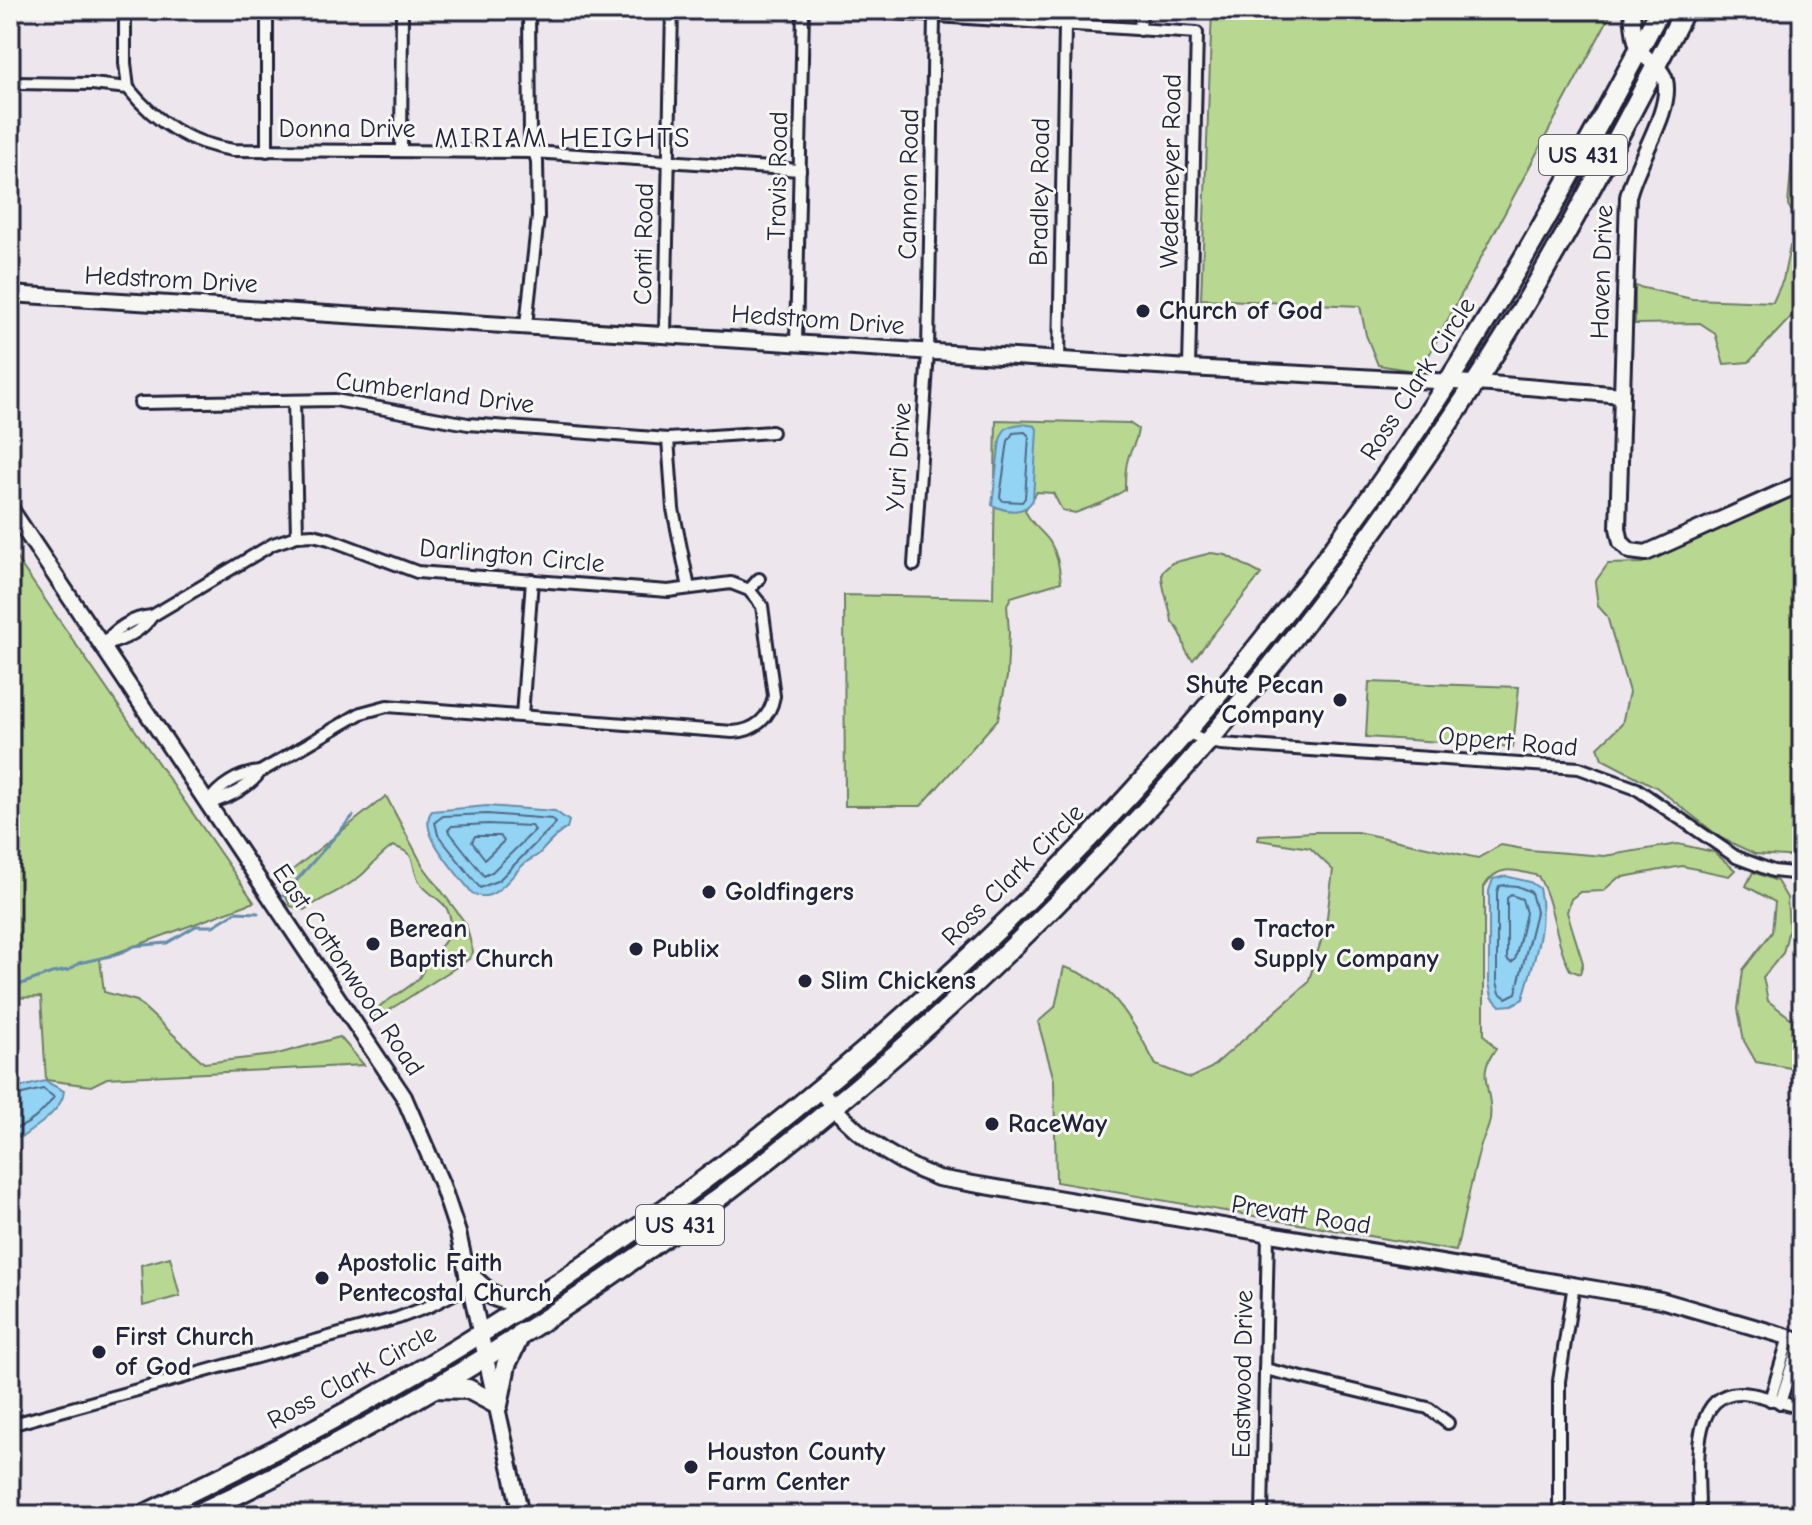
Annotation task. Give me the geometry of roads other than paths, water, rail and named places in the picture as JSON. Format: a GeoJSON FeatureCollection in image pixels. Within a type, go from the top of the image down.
{"type":"FeatureCollection","features":[{"type":"Feature","properties":{"kind":"highway","name":"Ross Clark Circle"},"geometry":{"type":"LineString","coordinates":[[143,1515],[350,1409],[481,1333],[638,1228],[819,1089],[919,1002],[1028,900],[1186,732],[1305,586],[1382,481],[1449,383],[1547,220],[1660,10]]}},
{"type":"Feature","properties":{"kind":"highway","name":"Ross Clark Circle"},"geometry":{"type":"LineString","coordinates":[[195,1515],[379,1420],[486,1356],[616,1271],[728,1190],[832,1107],[919,1034],[1045,914],[1207,741],[1290,642],[1369,538],[1475,383],[1577,213],[1685,10]]}},
{"type":"Feature","properties":{"kind":"highway"},"geometry":{"type":"LineString","coordinates":[[1028,900],[1045,914]]}},
{"type":"Feature","properties":{"kind":"highway"},"geometry":{"type":"LineString","coordinates":[[725,1164],[720,1178],[728,1190]]}},
{"type":"Feature","properties":{"kind":"highway"},"geometry":{"type":"LineString","coordinates":[[470,1280],[498,1299],[533,1299]]}},
{"type":"Feature","properties":{"kind":"highway"},"geometry":{"type":"LineString","coordinates":[[432,1388],[468,1389],[498,1405],[506,1365],[521,1333]]}},
{"type":"Feature","properties":{"kind":"highway"},"geometry":{"type":"LineString","coordinates":[[204,1486],[213,1506]]}},
{"type":"Feature","properties":{"kind":"street"},"geometry":{"type":"LineString","coordinates":[[10,83],[92,84],[128,88],[125,10]]}},
{"type":"Feature","properties":{"kind":"street"},"geometry":{"type":"LineString","coordinates":[[267,10],[267,151]]}},
{"type":"Feature","properties":{"kind":"street"},"geometry":{"type":"LineString","coordinates":[[401,151],[402,10]]}},
{"type":"Feature","properties":{"kind":"street"},"geometry":{"type":"LineString","coordinates":[[526,325],[538,217],[537,161],[530,140],[529,10]]}},
{"type":"Feature","properties":{"kind":"street","name":"Conti Road"},"geometry":{"type":"LineString","coordinates":[[665,334],[672,10]]}},
{"type":"Feature","properties":{"kind":"street","name":"Travis Road"},"geometry":{"type":"LineString","coordinates":[[796,343],[803,10]]}},
{"type":"Feature","properties":{"kind":"street"},"geometry":{"type":"LineString","coordinates":[[846,10],[1140,30],[1141,10]]}},
{"type":"Feature","properties":{"kind":"street"},"geometry":{"type":"LineString","coordinates":[[1632,10],[1639,50],[1657,64]]}},
{"type":"Feature","properties":{"kind":"street","name":"Cannon Road"},"geometry":{"type":"LineString","coordinates":[[928,352],[934,17]]}},
{"type":"Feature","properties":{"kind":"street","name":"Bradley Road"},"geometry":{"type":"LineString","coordinates":[[1059,360],[1065,26]]}},
{"type":"Feature","properties":{"kind":"street","name":"Wedemeyer Road"},"geometry":{"type":"LineString","coordinates":[[1140,30],[1197,33],[1189,368]]}},
{"type":"Feature","properties":{"kind":"street","name":"Haven Drive"},"geometry":{"type":"LineString","coordinates":[[1657,64],[1666,83],[1665,103],[1633,177],[1628,197],[1618,528],[1621,542],[1630,551],[1646,553],[1802,483]]}},
{"type":"Feature","properties":{"kind":"street","name":"Donna Drive"},"geometry":{"type":"LineString","coordinates":[[128,88],[156,118],[192,140],[233,150],[533,152],[800,170]]}},
{"type":"Feature","properties":{"kind":"street","name":"Hedstrom Drive"},"geometry":{"type":"LineString","coordinates":[[10,294],[1475,383],[1622,395]]}},
{"type":"Feature","properties":{"kind":"street","name":"Yuri Drive"},"geometry":{"type":"LineString","coordinates":[[914,565],[928,352]]}},
{"type":"Feature","properties":{"kind":"street","name":"Cumberland Drive"},"geometry":{"type":"LineString","coordinates":[[140,403],[335,400],[456,422],[668,439],[772,432]]}},
{"type":"Feature","properties":{"kind":"street"},"geometry":{"type":"LineString","coordinates":[[102,646],[119,642],[146,626],[152,616],[273,544],[297,536],[294,401]]}},
{"type":"Feature","properties":{"kind":"street"},"geometry":{"type":"LineString","coordinates":[[668,439],[673,509],[689,588]]}},
{"type":"Feature","properties":{"kind":"street","name":"East Cottonwood Road"},"geometry":{"type":"LineString","coordinates":[[10,508],[16,525],[102,646],[404,1097],[442,1185],[470,1280],[521,1515]]}},
{"type":"Feature","properties":{"kind":"street","name":"Darlington Circle"},"geometry":{"type":"LineString","coordinates":[[297,536],[313,535],[329,539],[417,572],[668,591],[731,583],[749,590]]}},
{"type":"Feature","properties":{"kind":"street"},"geometry":{"type":"LineString","coordinates":[[207,804],[223,800],[253,782],[260,772],[361,713],[377,708],[396,706],[733,732],[767,723],[774,689],[764,612],[749,590],[759,579]]}},
{"type":"Feature","properties":{"kind":"street"},"geometry":{"type":"LineString","coordinates":[[522,716],[532,580]]}},
{"type":"Feature","properties":{"kind":"street","name":"Oppert Road"},"geometry":{"type":"LineString","coordinates":[[1186,732],[1207,741],[1579,768],[1637,789],[1736,857],[1773,871],[1802,874]]}},
{"type":"Feature","properties":{"kind":"street","name":"Prevatt Road"},"geometry":{"type":"LineString","coordinates":[[819,1089],[832,1107],[881,1150],[910,1168],[938,1178],[1661,1300],[1797,1339]]}},
{"type":"Feature","properties":{"kind":"street","name":"Eastwood Drive"},"geometry":{"type":"LineString","coordinates":[[1262,1515],[1268,1234]]}},
{"type":"Feature","properties":{"kind":"street"},"geometry":{"type":"LineString","coordinates":[[10,1425],[398,1318],[430,1306],[470,1280]]}},
{"type":"Feature","properties":{"kind":"street"},"geometry":{"type":"LineString","coordinates":[[1559,1515],[1560,1361],[1574,1284]]}},
{"type":"Feature","properties":{"kind":"street"},"geometry":{"type":"LineString","coordinates":[[1775,1401],[1797,1339]]}},
{"type":"Feature","properties":{"kind":"street"},"geometry":{"type":"LineString","coordinates":[[1265,1369],[1428,1408],[1448,1423]]}},
{"type":"Feature","properties":{"kind":"street"},"geometry":{"type":"LineString","coordinates":[[1699,1515],[1701,1427],[1708,1410],[1722,1397],[1736,1393],[1802,1409]]}},
{"type":"Feature","properties":{"kind":"water"},"geometry":{"type":"Polygon","coordinates":[[[1023,424],[1037,429],[1033,500],[1020,510],[1003,509],[992,505],[1000,440],[1008,427],[1023,424]]]}},
{"type":"Feature","properties":{"kind":"water"},"geometry":{"type":"Polygon","coordinates":[[[487,806],[555,811],[569,821],[567,828],[500,888],[487,896],[480,896],[472,893],[441,853],[429,830],[428,820],[432,811],[487,806]]]}},
{"type":"Feature","properties":{"kind":"water"},"geometry":{"type":"Polygon","coordinates":[[[1505,876],[1530,882],[1539,888],[1542,916],[1523,999],[1512,1005],[1500,1006],[1492,997],[1489,983],[1489,891],[1493,879],[1505,876]]]}},
{"type":"Feature","properties":{"kind":"water"},"geometry":{"type":"Polygon","coordinates":[[[45,1081],[64,1091],[59,1105],[22,1137],[10,1137],[10,1090],[45,1081]]]}},
{"type":"Feature","properties":{"kind":"waterway"},"geometry":{"type":"LineString","coordinates":[[283,896],[353,816]]}},
{"type":"Feature","properties":{"kind":"waterway"},"geometry":{"type":"LineString","coordinates":[[10,988],[69,970],[79,963],[119,954],[134,946],[167,943],[196,926],[213,926],[236,912],[258,913]]}},
{"type":"Feature","properties":{"kind":"place","name":"Church of God"},"geometry":{"type":"Point","coordinates":[1143,311]}},
{"type":"Feature","properties":{"kind":"place","name":"Shute Pecan Company"},"geometry":{"type":"Point","coordinates":[1340,700]}},
{"type":"Feature","properties":{"kind":"place","name":"Goldfingers"},"geometry":{"type":"Point","coordinates":[709,892]}},
{"type":"Feature","properties":{"kind":"place","name":"Berean Baptist Church"},"geometry":{"type":"Point","coordinates":[373,944]}},
{"type":"Feature","properties":{"kind":"place","name":"Tractor Supply Company"},"geometry":{"type":"Point","coordinates":[1238,944]}},
{"type":"Feature","properties":{"kind":"place","name":"Publix"},"geometry":{"type":"Point","coordinates":[636,949]}},
{"type":"Feature","properties":{"kind":"place","name":"Slim Chickens"},"geometry":{"type":"Point","coordinates":[805,981]}},
{"type":"Feature","properties":{"kind":"place","name":"RaceWay"},"geometry":{"type":"Point","coordinates":[992,1124]}},
{"type":"Feature","properties":{"kind":"place","name":"Apostolic Faith Pentecostal Church"},"geometry":{"type":"Point","coordinates":[322,1278]}},
{"type":"Feature","properties":{"kind":"place","name":"First Church of God"},"geometry":{"type":"Point","coordinates":[99,1352]}},
{"type":"Feature","properties":{"kind":"place","name":"Houston County Farm Center"},"geometry":{"type":"Point","coordinates":[691,1467]}},
{"type":"Feature","properties":{"kind":"district","name":"MIRIAM HEIGHTS"},"geometry":{"type":"Point","coordinates":[563,138]}}]}
